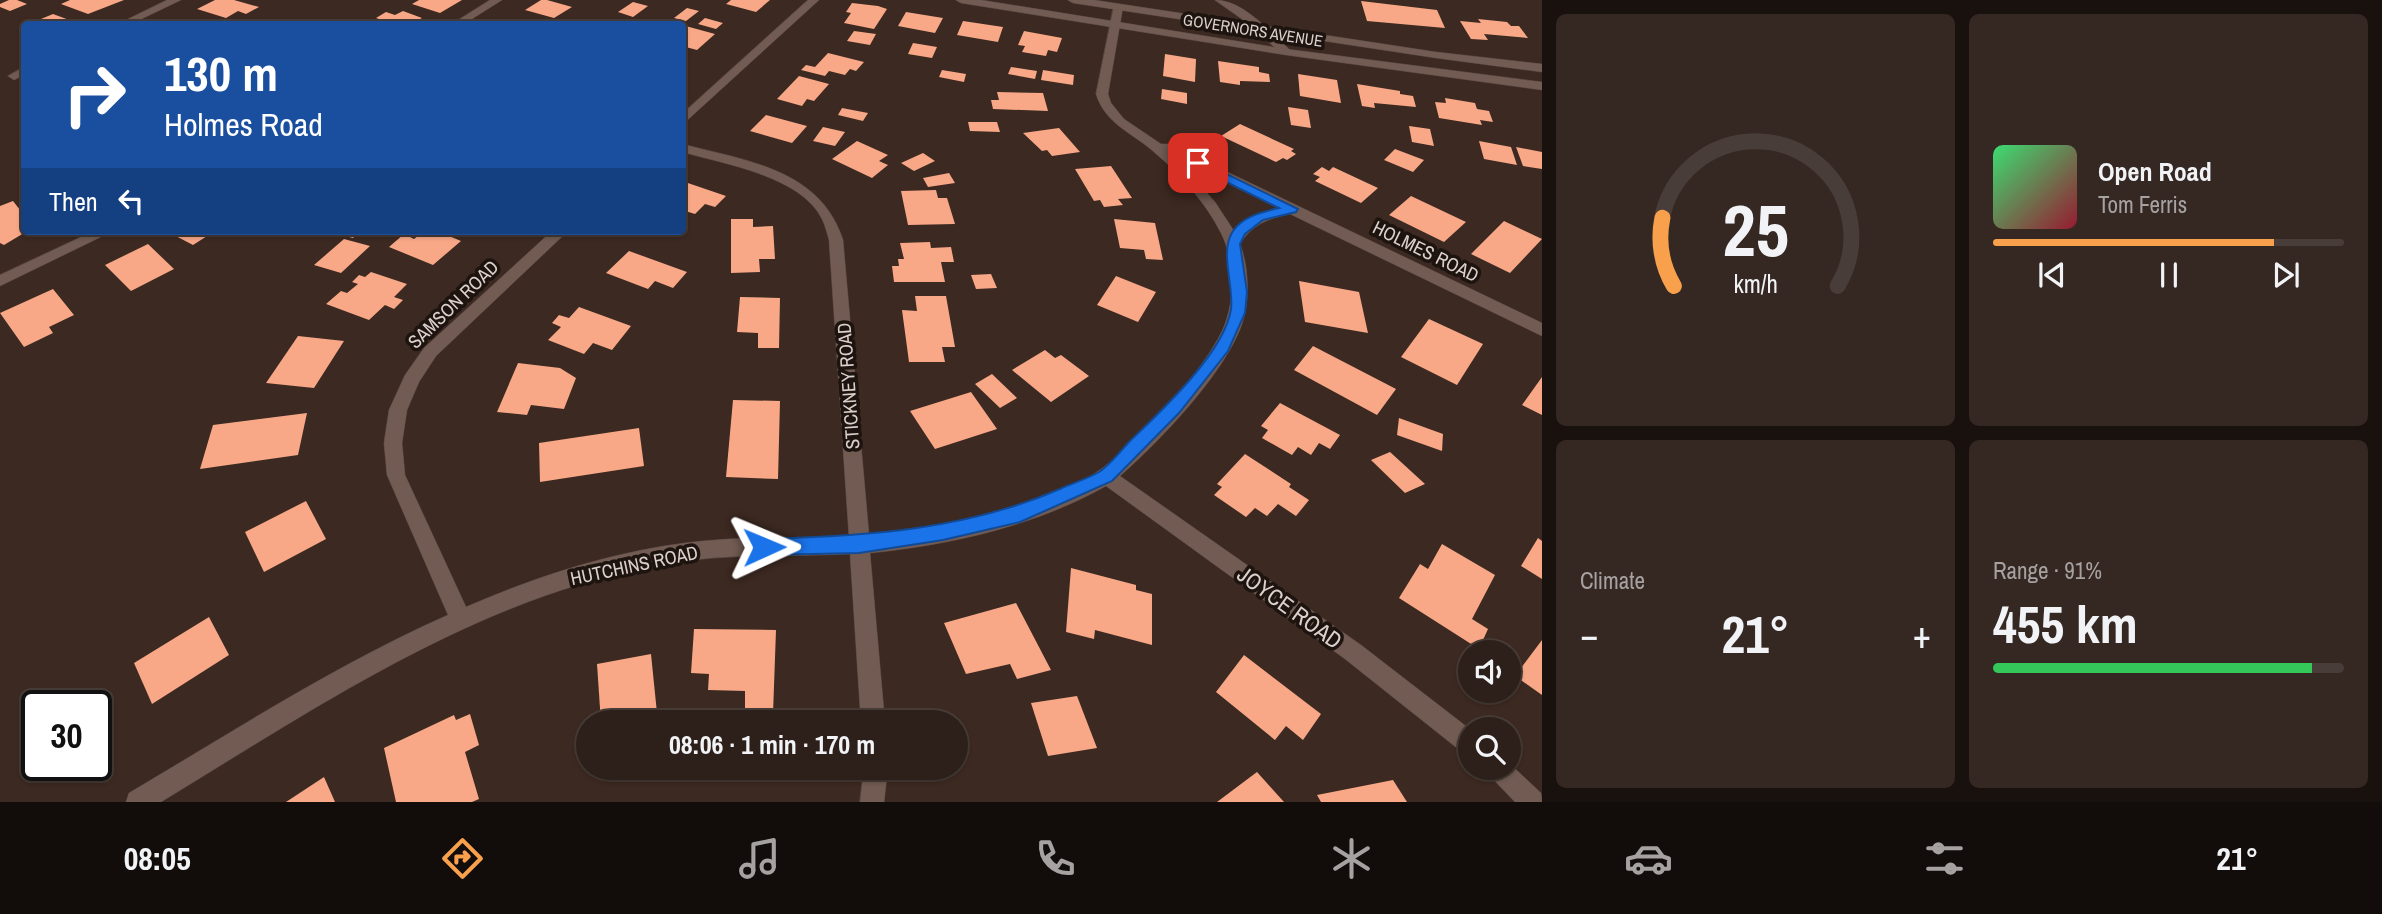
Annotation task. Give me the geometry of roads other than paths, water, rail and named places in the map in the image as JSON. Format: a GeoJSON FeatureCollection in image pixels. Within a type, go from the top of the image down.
{"type":"FeatureCollection","features":[{"type":"Feature","properties":{"kind":"street"},"geometry":{"type":"LineString","coordinates":[[130,21],[176,0]]}},
{"type":"Feature","properties":{"kind":"street"},"geometry":{"type":"LineString","coordinates":[[462,21],[497,0]]}},
{"type":"Feature","properties":{"kind":"street"},"geometry":{"type":"LineString","coordinates":[[686,117],[814,0]]}},
{"type":"Feature","properties":{"kind":"street","name":"GOVERNORS AVENUE"},"geometry":{"type":"LineString","coordinates":[[961,0],[1262,29],[1542,68]]}},
{"type":"Feature","properties":{"kind":"street","name":"GOVERNORS AVENUE"},"geometry":{"type":"LineString","coordinates":[[1073,0],[1116,15],[1286,51],[1542,86]]}},
{"type":"Feature","properties":{"kind":"street"},"geometry":{"type":"LineString","coordinates":[[1220,0],[1262,29],[1286,51]]}},
{"type":"Feature","properties":{"kind":"street","name":"HUTCHINS ROAD"},"geometry":{"type":"LineString","coordinates":[[138,802],[356,674],[460,618],[537,588],[600,568],[685,552],[859,545],[943,532],[1020,514],[1106,476],[1174,408],[1220,351],[1235,322],[1239,303],[1233,244],[1199,193],[1176,165],[1148,140],[1120,123],[1103,100],[1116,15]]}},
{"type":"Feature","properties":{"kind":"street","name":"HOLMES ROAD"},"geometry":{"type":"LineString","coordinates":[[1148,140],[1542,330]]}},
{"type":"Feature","properties":{"kind":"street","name":"STICKNEY ROAD"},"geometry":{"type":"LineString","coordinates":[[686,149],[778,177],[797,186],[819,203],[833,224],[872,710]]}},
{"type":"Feature","properties":{"kind":"street"},"geometry":{"type":"LineString","coordinates":[[1233,244],[1239,231],[1259,217],[1292,209]]}},
{"type":"Feature","properties":{"kind":"street"},"geometry":{"type":"LineString","coordinates":[[0,281],[98,235]]}},
{"type":"Feature","properties":{"kind":"street","name":"SAMSON ROAD"},"geometry":{"type":"LineString","coordinates":[[460,618],[396,475],[393,443],[398,410],[411,380],[430,352],[557,235]]}},
{"type":"Feature","properties":{"kind":"street","name":"JOYCE ROAD"},"geometry":{"type":"LineString","coordinates":[[1106,476],[1353,652],[1458,735]]}},
{"type":"Feature","properties":{"kind":"street"},"geometry":{"type":"LineString","coordinates":[[872,802],[875,780]]}},
{"type":"Feature","properties":{"kind":"street"},"geometry":{"type":"LineString","coordinates":[[1510,780],[1532,802]]}}]}
